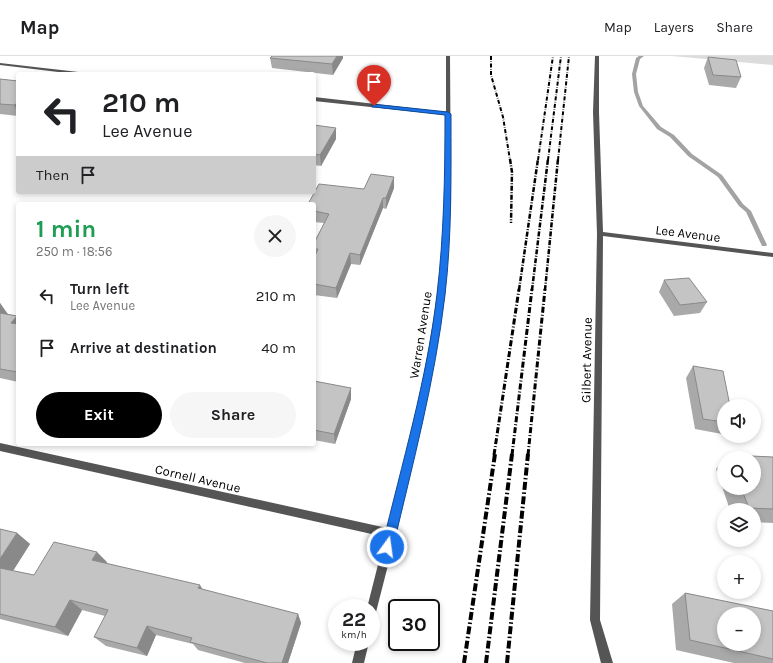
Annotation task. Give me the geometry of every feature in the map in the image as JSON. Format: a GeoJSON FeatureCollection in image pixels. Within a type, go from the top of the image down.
{"type":"FeatureCollection","features":[{"type":"Feature","properties":{"kind":"street","name":"Warren Avenue"},"geometry":{"type":"LineString","coordinates":[[374,599],[428,377],[441,294],[448,202],[448,56]]}},
{"type":"Feature","properties":{"kind":"street","name":"Gilbert Avenue"},"geometry":{"type":"LineString","coordinates":[[597,56],[596,112],[600,234],[595,620],[607,663]]}},
{"type":"Feature","properties":{"kind":"street"},"geometry":{"type":"LineString","coordinates":[[0,64],[70,72]]}},
{"type":"Feature","properties":{"kind":"street"},"geometry":{"type":"LineString","coordinates":[[316,99],[448,114]]}},
{"type":"Feature","properties":{"kind":"street","name":"Lee Avenue"},"geometry":{"type":"LineString","coordinates":[[600,234],[773,255]]}},
{"type":"Feature","properties":{"kind":"street","name":"Cornell Avenue"},"geometry":{"type":"LineString","coordinates":[[0,448],[391,534]]}},
{"type":"Feature","properties":{"kind":"street"},"geometry":{"type":"LineString","coordinates":[[358,663],[361,651]]}},
{"type":"Feature","properties":{"kind":"shaded area"},"geometry":{"type":"Polygon","coordinates":[[[672,56],[773,56],[773,65],[672,56]]]}},
{"type":"Feature","properties":{"kind":"building"},"geometry":{"type":"Polygon","coordinates":[[[272,56],[337,56],[332,64],[270,58],[272,56]]]}},
{"type":"Feature","properties":{"kind":"building"},"geometry":{"type":"Polygon","coordinates":[[[708,57],[736,60],[741,77],[713,75],[708,57]]]}},
{"type":"Feature","properties":{"kind":"building"},"geometry":{"type":"Polygon","coordinates":[[[0,79],[16,81],[16,104],[0,104],[0,79]]]}},
{"type":"Feature","properties":{"kind":"building"},"geometry":{"type":"Polygon","coordinates":[[[316,125],[336,128],[320,155],[316,154],[316,125]]]}},
{"type":"Feature","properties":{"kind":"building"},"geometry":{"type":"Polygon","coordinates":[[[371,174],[394,177],[386,198],[383,198],[360,255],[350,253],[336,288],[316,284],[316,254],[318,249],[316,249],[316,239],[329,214],[316,211],[316,202],[309,202],[314,194],[316,194],[316,189],[319,184],[364,189],[371,174]]]}},
{"type":"Feature","properties":{"kind":"building"},"geometry":{"type":"Polygon","coordinates":[[[689,278],[707,302],[680,305],[664,280],[689,278]]]}},
{"type":"Feature","properties":{"kind":"building"},"geometry":{"type":"Polygon","coordinates":[[[0,313],[16,316],[11,323],[16,324],[16,372],[0,369],[0,313]]]}},
{"type":"Feature","properties":{"kind":"building"},"geometry":{"type":"Polygon","coordinates":[[[693,366],[723,371],[729,399],[717,399],[717,421],[703,419],[693,366]]]}},
{"type":"Feature","properties":{"kind":"building"},"geometry":{"type":"Polygon","coordinates":[[[316,381],[351,388],[334,434],[316,430],[316,381]]]}},
{"type":"Feature","properties":{"kind":"building"},"geometry":{"type":"Polygon","coordinates":[[[761,456],[773,457],[773,509],[761,508],[761,503],[747,503],[744,495],[761,495],[761,456]]]}},
{"type":"Feature","properties":{"kind":"building"},"geometry":{"type":"Polygon","coordinates":[[[0,529],[17,533],[0,559],[0,529]]]}},
{"type":"Feature","properties":{"kind":"building"},"geometry":{"type":"Polygon","coordinates":[[[54,542],[97,552],[92,560],[200,585],[198,588],[298,614],[282,663],[267,663],[190,642],[192,638],[147,626],[137,648],[94,637],[108,610],[70,600],[55,627],[0,614],[0,568],[34,575],[54,542]]]}},
{"type":"Feature","properties":{"kind":"building"},"geometry":{"type":"Polygon","coordinates":[[[685,593],[753,607],[717,607],[717,646],[690,640],[685,593]]]}},
{"type":"Feature","properties":{"kind":"building"},"geometry":{"type":"Polygon","coordinates":[[[761,609],[773,611],[773,659],[738,651],[761,651],[761,609]]]}},
{"type":"Feature","properties":{"kind":"waterway"},"geometry":{"type":"LineString","coordinates":[[642,56],[638,58],[634,74],[636,92],[641,106],[659,128],[672,136],[690,155],[720,176],[741,205],[748,211],[764,245]]}},
{"type":"Feature","properties":{"kind":"railway"},"geometry":{"type":"LineString","coordinates":[[491,56],[491,75],[503,117],[510,160]]}},
{"type":"Feature","properties":{"kind":"railway"},"geometry":{"type":"LineString","coordinates":[[538,160],[553,56]]}},
{"type":"Feature","properties":{"kind":"railway"},"geometry":{"type":"LineString","coordinates":[[548,160],[561,56]]}},
{"type":"Feature","properties":{"kind":"railway"},"geometry":{"type":"LineString","coordinates":[[558,160],[569,56]]}},
{"type":"Feature","properties":{"kind":"railway"},"geometry":{"type":"LineString","coordinates":[[510,159],[512,172],[511,223]]}},
{"type":"Feature","properties":{"kind":"railway"},"geometry":{"type":"LineString","coordinates":[[519,290],[538,159]]}},
{"type":"Feature","properties":{"kind":"railway"},"geometry":{"type":"LineString","coordinates":[[532,290],[548,159]]}},
{"type":"Feature","properties":{"kind":"railway"},"geometry":{"type":"LineString","coordinates":[[545,290],[558,159]]}},
{"type":"Feature","properties":{"kind":"railway"},"geometry":{"type":"LineString","coordinates":[[494,455],[519,289]]}},
{"type":"Feature","properties":{"kind":"railway"},"geometry":{"type":"LineString","coordinates":[[512,455],[532,289]]}},
{"type":"Feature","properties":{"kind":"railway"},"geometry":{"type":"LineString","coordinates":[[528,455],[545,289]]}},
{"type":"Feature","properties":{"kind":"railway"},"geometry":{"type":"LineString","coordinates":[[464,663],[495,454]]}},
{"type":"Feature","properties":{"kind":"railway"},"geometry":{"type":"LineString","coordinates":[[486,663],[512,454]]}},
{"type":"Feature","properties":{"kind":"railway"},"geometry":{"type":"LineString","coordinates":[[507,663],[528,454]]}},
{"type":"Feature","properties":{"kind":"route"},"geometry":{"type":"LineString","coordinates":[[374,106],[448,114],[448,202],[441,294],[428,377],[387,547]]}}]}
